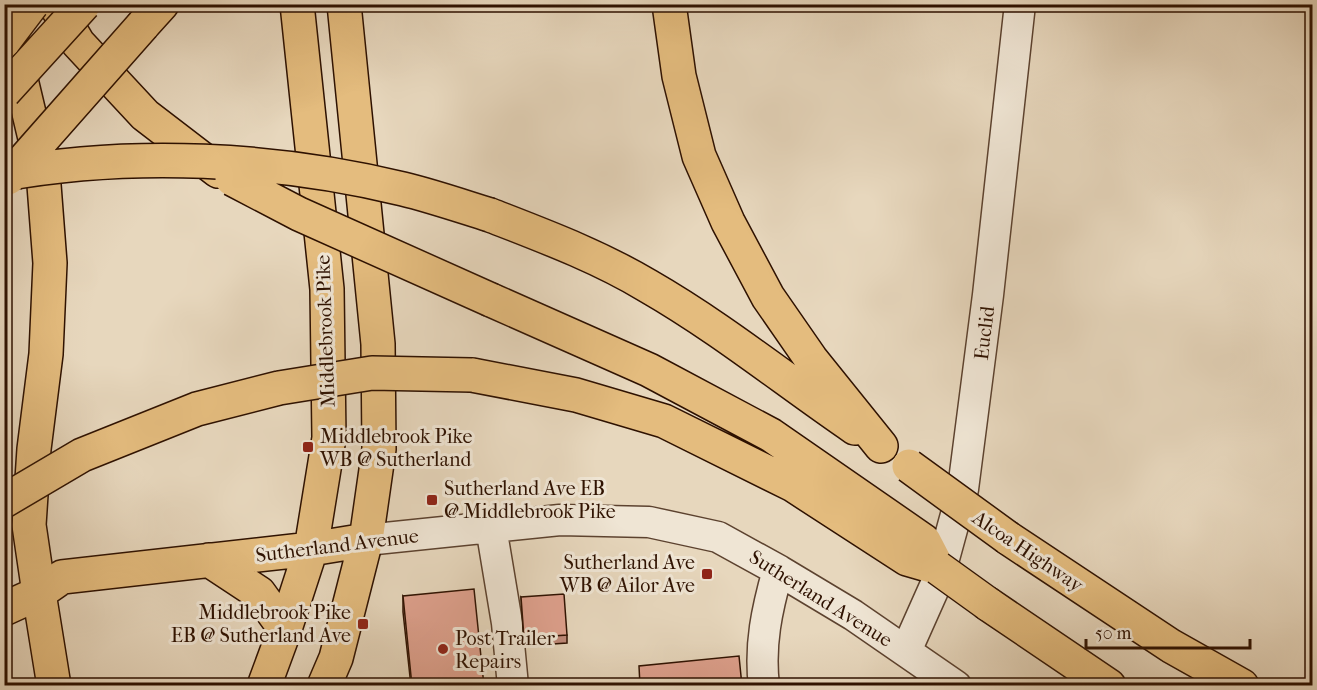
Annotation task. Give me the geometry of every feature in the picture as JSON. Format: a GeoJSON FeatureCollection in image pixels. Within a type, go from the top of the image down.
{"type":"FeatureCollection","features":[{"type":"Feature","properties":{"kind":"main road"},"geometry":{"type":"LineString","coordinates":[[4,41],[32,4]]}},
{"type":"Feature","properties":{"kind":"main road"},"geometry":{"type":"LineString","coordinates":[[55,4],[78,43],[145,115],[232,179],[299,214],[649,370],[771,435],[887,529]]}},
{"type":"Feature","properties":{"kind":"main road"},"geometry":{"type":"LineString","coordinates":[[4,92],[84,4]]}},
{"type":"Feature","properties":{"kind":"main road","name":"Middlebrook Pike"},"geometry":{"type":"LineString","coordinates":[[264,686],[311,549],[329,438],[327,289],[297,4]]}},
{"type":"Feature","properties":{"kind":"main road"},"geometry":{"type":"LineString","coordinates":[[324,686],[336,658],[366,540],[379,449],[378,344],[344,4]]}},
{"type":"Feature","properties":{"kind":"main road"},"geometry":{"type":"LineString","coordinates":[[670,7],[679,76],[699,156],[728,222],[768,297],[811,359],[881,446]]}},
{"type":"Feature","properties":{"kind":"main road"},"geometry":{"type":"LineString","coordinates":[[4,8],[43,172],[50,262],[46,354],[34,449],[29,525],[54,686]]}},
{"type":"Feature","properties":{"kind":"main road"},"geometry":{"type":"LineString","coordinates":[[4,182],[152,15]]}},
{"type":"Feature","properties":{"kind":"main road"},"geometry":{"type":"LineString","coordinates":[[4,174],[50,166],[132,160],[241,164],[317,173],[402,189],[490,215],[576,248],[647,285],[722,332],[815,401],[881,446]]}},
{"type":"Feature","properties":{"kind":"main road"},"geometry":{"type":"LineString","coordinates":[[4,501],[82,455],[197,410],[279,388],[372,373],[472,375],[576,395],[664,421],[887,529],[924,541],[938,568],[1109,686]]}},
{"type":"Feature","properties":{"kind":"main road","name":"Alcoa Highway"},"geometry":{"type":"LineString","coordinates":[[881,446],[1008,538],[1171,646],[1242,686]]}},
{"type":"Feature","properties":{"kind":"main road","name":"Sutherland Avenue"},"geometry":{"type":"LineString","coordinates":[[4,609],[39,593],[62,577],[311,549],[366,540]]}},
{"type":"Feature","properties":{"kind":"main road"},"geometry":{"type":"LineString","coordinates":[[209,560],[259,592],[285,629]]}},
{"type":"Feature","properties":{"kind":"street","name":"Euclid"},"geometry":{"type":"LineString","coordinates":[[906,651],[939,577],[963,489],[988,295],[1020,4]]}},
{"type":"Feature","properties":{"kind":"street","name":"Sutherland Avenue"},"geometry":{"type":"LineString","coordinates":[[366,540],[560,520],[649,522],[718,537],[853,615],[956,686]]}},
{"type":"Feature","properties":{"kind":"street"},"geometry":{"type":"LineString","coordinates":[[491,527],[507,624],[513,686]]}},
{"type":"Feature","properties":{"kind":"street"},"geometry":{"type":"LineString","coordinates":[[764,686],[761,660],[766,613],[778,570]]}},
{"type":"Feature","properties":{"kind":"building","name":"Post Trailer Repairs"},"geometry":{"type":"Polygon","coordinates":[[[474,589],[484,686],[412,686],[403,596],[474,589]]]}},
{"type":"Feature","properties":{"kind":"building"},"geometry":{"type":"Polygon","coordinates":[[[564,594],[567,635],[524,638],[521,597],[564,594]]]}},
{"type":"Feature","properties":{"kind":"building"},"geometry":{"type":"Polygon","coordinates":[[[739,656],[742,686],[640,686],[639,666],[739,656]]]}},
{"type":"Feature","properties":{"kind":"place","name":"Middlebrook Pike WB @ Sutherland"},"geometry":{"type":"Point","coordinates":[308,447]}},
{"type":"Feature","properties":{"kind":"place","name":"Sutherland Ave EB @ Middlebrook Pike"},"geometry":{"type":"Point","coordinates":[432,500]}},
{"type":"Feature","properties":{"kind":"place","name":"Sutherland Ave WB @ Ailor Ave"},"geometry":{"type":"Point","coordinates":[707,574]}},
{"type":"Feature","properties":{"kind":"place","name":"Middlebrook Pike EB @ Sutherland Ave"},"geometry":{"type":"Point","coordinates":[363,624]}},
{"type":"Feature","properties":{"kind":"place","name":"Post Trailer Repairs"},"geometry":{"type":"Point","coordinates":[443,649]}}]}
